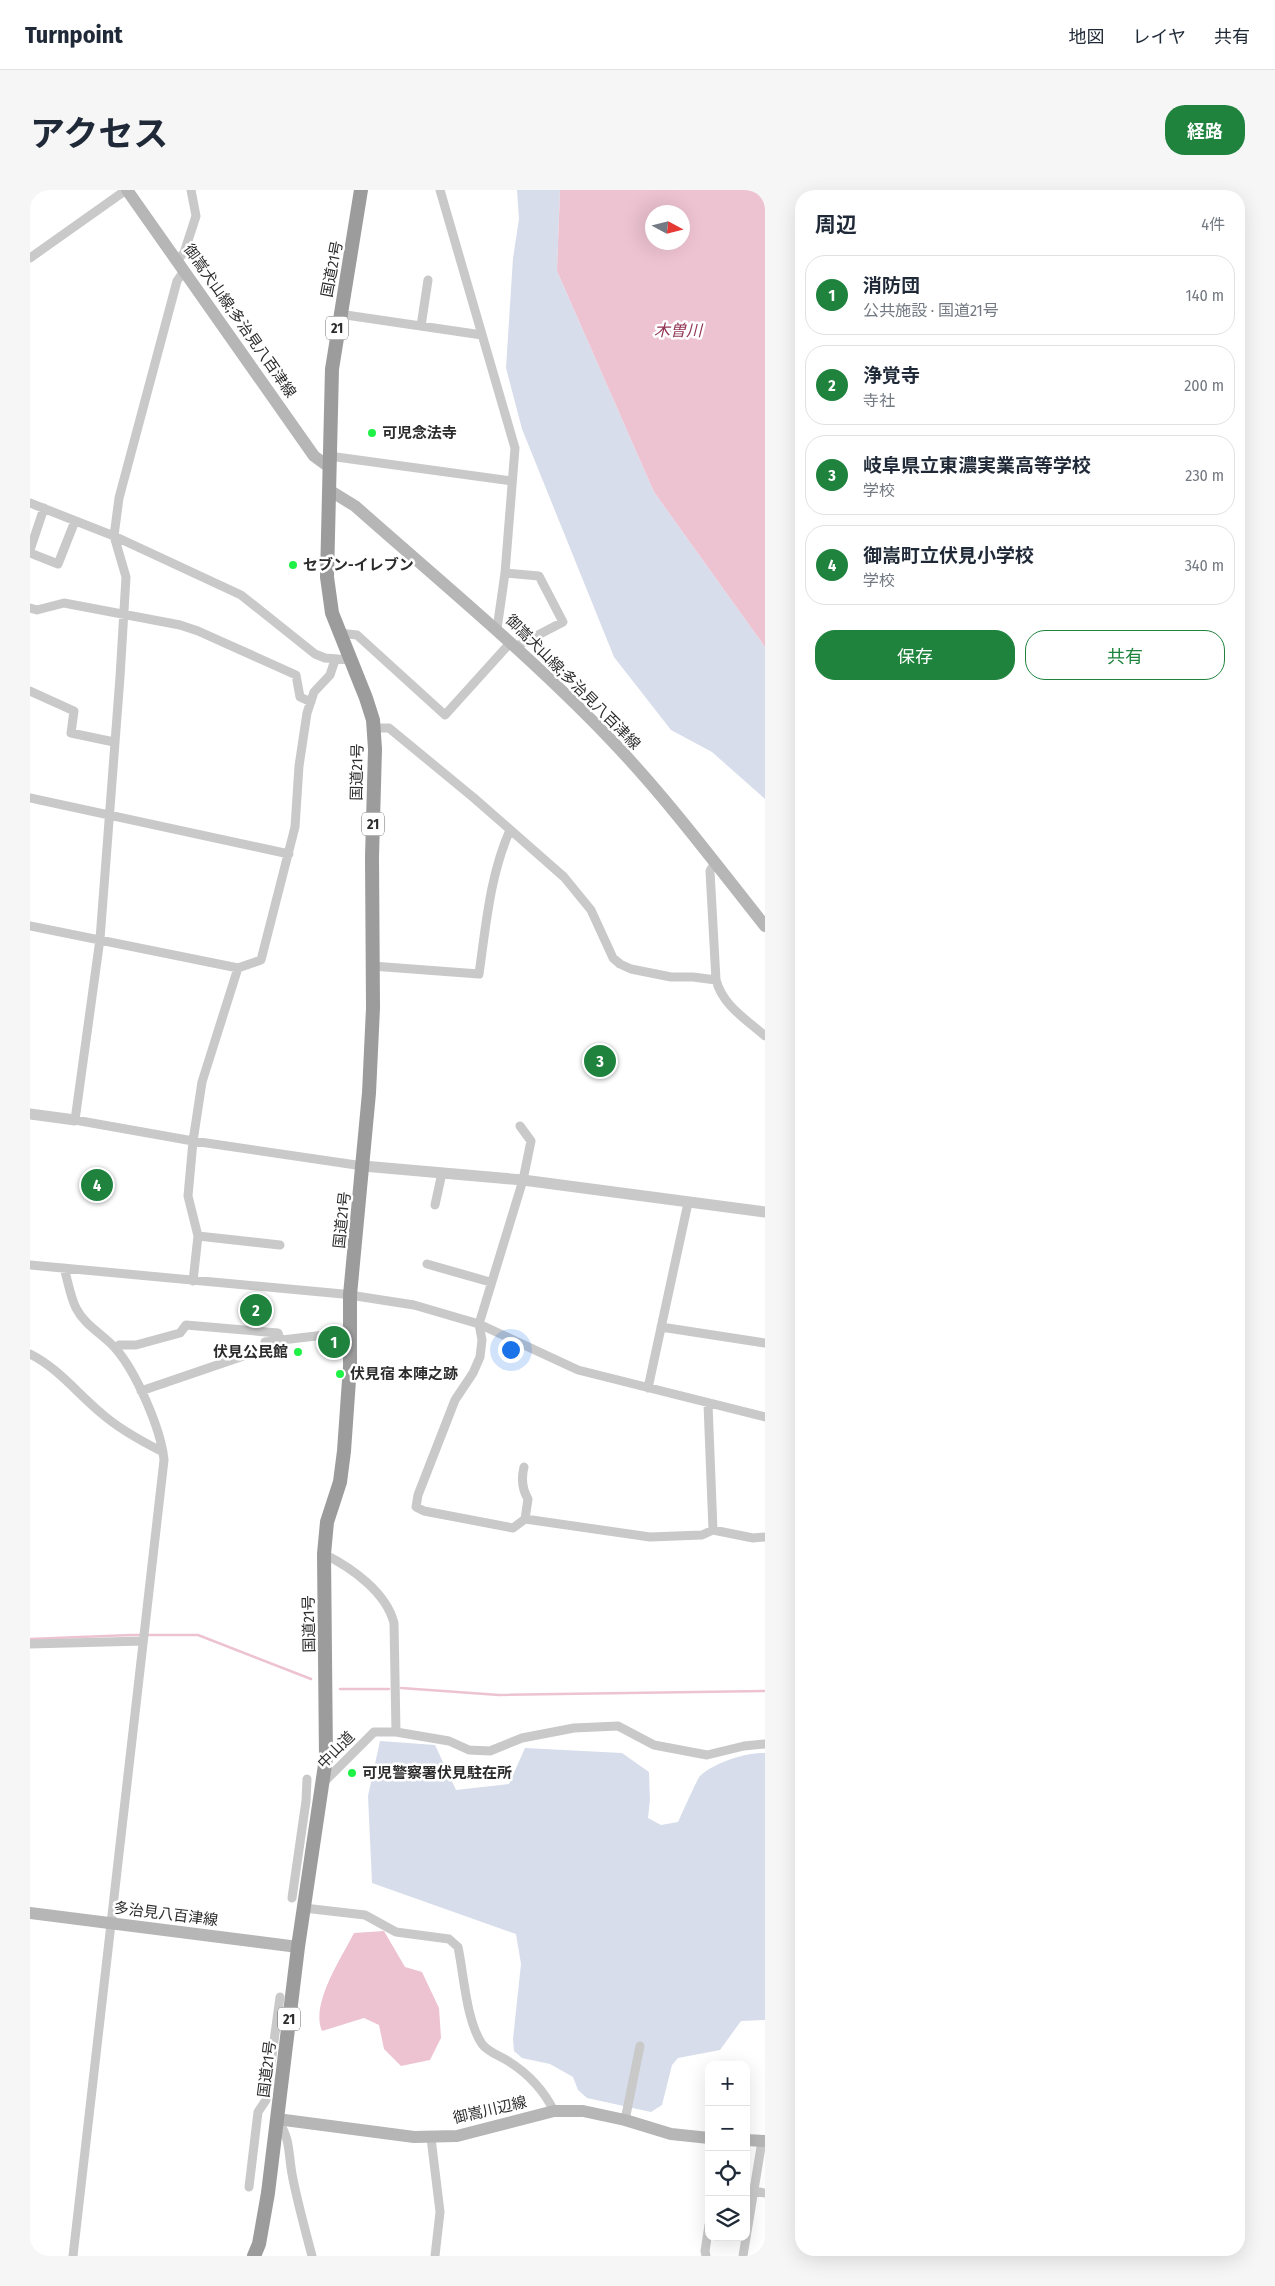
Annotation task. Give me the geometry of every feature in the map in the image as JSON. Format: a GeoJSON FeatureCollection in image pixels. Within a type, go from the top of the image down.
{"type":"FeatureCollection","features":[{"type":"Feature","properties":{"kind":"highway","name":"国道21号"},"geometry":{"type":"LineString","coordinates":[[254,2256],[259,2244],[268,2193],[298,1947],[323,1782],[327,1733],[324,1554],[327,1522],[340,1482],[344,1451],[350,1296],[363,1166],[373,1017],[373,728],[366,698],[339,633],[328,596],[327,558],[332,369],[339,314],[356,230],[361,190]]}},
{"type":"Feature","properties":{"kind":"main road","name":"御嵩犬山線;多治見八百津線"},"geometry":{"type":"LineString","coordinates":[[127,190],[314,456],[329,462]]}},
{"type":"Feature","properties":{"kind":"main road","name":"御嵩犬山線;多治見八百津線"},"geometry":{"type":"LineString","coordinates":[[329,490],[354,506],[497,629],[613,742],[674,810],[765,926]]}},
{"type":"Feature","properties":{"kind":"main road","name":"多治見八百津線"},"geometry":{"type":"LineString","coordinates":[[30,1914],[298,1947]]}},
{"type":"Feature","properties":{"kind":"main road","name":"御嵩川辺線"},"geometry":{"type":"LineString","coordinates":[[277,2119],[431,2138],[457,2136],[554,2111],[583,2111],[625,2120],[671,2134],[705,2138]]}},
{"type":"Feature","properties":{"kind":"main road"},"geometry":{"type":"LineString","coordinates":[[750,2140],[763,2141]]}},
{"type":"Feature","properties":{"kind":"street"},"geometry":{"type":"LineString","coordinates":[[30,258],[127,190]]}},
{"type":"Feature","properties":{"kind":"street"},"geometry":{"type":"LineString","coordinates":[[75,1120],[100,939],[124,615],[126,577],[114,536],[122,488],[184,253],[196,216],[191,190]]}},
{"type":"Feature","properties":{"kind":"street"},"geometry":{"type":"LineString","coordinates":[[440,190],[515,448],[505,573],[497,629]]}},
{"type":"Feature","properties":{"kind":"street"},"geometry":{"type":"LineString","coordinates":[[421,326],[428,280]]}},
{"type":"Feature","properties":{"kind":"street"},"geometry":{"type":"LineString","coordinates":[[339,314],[482,335]]}},
{"type":"Feature","properties":{"kind":"street"},"geometry":{"type":"LineString","coordinates":[[329,462],[512,481]]}},
{"type":"Feature","properties":{"kind":"street"},"geometry":{"type":"LineString","coordinates":[[30,503],[114,536],[241,596],[315,654],[335,660],[350,660]]}},
{"type":"Feature","properties":{"kind":"street"},"geometry":{"type":"LineString","coordinates":[[44,508],[30,551],[58,564],[75,521]]}},
{"type":"Feature","properties":{"kind":"street"},"geometry":{"type":"LineString","coordinates":[[339,633],[357,636],[445,715],[513,644],[563,622],[539,576],[505,573]]}},
{"type":"Feature","properties":{"kind":"street"},"geometry":{"type":"LineString","coordinates":[[30,608],[37,610],[64,603],[198,631],[239,651],[262,658],[296,675],[300,697],[310,702]]}},
{"type":"Feature","properties":{"kind":"street"},"geometry":{"type":"LineString","coordinates":[[30,926],[238,968],[260,960],[295,827],[299,766],[307,713],[314,692],[330,675],[335,660]]}},
{"type":"Feature","properties":{"kind":"street"},"geometry":{"type":"LineString","coordinates":[[30,691],[74,711],[71,734],[114,742]]}},
{"type":"Feature","properties":{"kind":"street"},"geometry":{"type":"LineString","coordinates":[[373,728],[389,728],[441,769],[564,877],[591,910],[613,958],[620,964],[631,969],[671,977],[716,980]]}},
{"type":"Feature","properties":{"kind":"street"},"geometry":{"type":"LineString","coordinates":[[30,798],[289,854]]}},
{"type":"Feature","properties":{"kind":"street"},"geometry":{"type":"LineString","coordinates":[[372,966],[479,974],[490,894],[504,843],[510,830]]}},
{"type":"Feature","properties":{"kind":"street"},"geometry":{"type":"LineString","coordinates":[[715,862],[710,871],[716,980],[719,992],[725,1001],[765,1036]]}},
{"type":"Feature","properties":{"kind":"street"},"geometry":{"type":"LineString","coordinates":[[193,1281],[198,1236],[188,1196],[193,1141],[202,1082],[238,968]]}},
{"type":"Feature","properties":{"kind":"street"},"geometry":{"type":"LineString","coordinates":[[30,1114],[193,1141],[363,1166],[523,1180],[765,1212]]}},
{"type":"Feature","properties":{"kind":"street"},"geometry":{"type":"LineString","coordinates":[[520,1126],[530,1141],[523,1180],[490,1282],[479,1324],[482,1340],[480,1357],[473,1373],[455,1400],[418,1495],[416,1507],[424,1511],[513,1528],[525,1519],[528,1500],[521,1477],[524,1466]]}},
{"type":"Feature","properties":{"kind":"street"},"geometry":{"type":"LineString","coordinates":[[435,1205],[442,1173]]}},
{"type":"Feature","properties":{"kind":"street"},"geometry":{"type":"LineString","coordinates":[[648,1388],[688,1203]]}},
{"type":"Feature","properties":{"kind":"street"},"geometry":{"type":"LineString","coordinates":[[198,1236],[280,1245]]}},
{"type":"Feature","properties":{"kind":"street"},"geometry":{"type":"LineString","coordinates":[[427,1264],[490,1282]]}},
{"type":"Feature","properties":{"kind":"street"},"geometry":{"type":"LineString","coordinates":[[30,1265],[350,1296],[414,1305],[479,1324],[578,1370],[765,1417]]}},
{"type":"Feature","properties":{"kind":"street"},"geometry":{"type":"LineString","coordinates":[[64,1268],[76,1308],[92,1329],[115,1348],[141,1391],[162,1440],[163,1452],[73,2256]]}},
{"type":"Feature","properties":{"kind":"street"},"geometry":{"type":"LineString","coordinates":[[115,1348],[119,1345],[136,1345],[180,1333],[186,1325],[278,1333],[280,1339]]}},
{"type":"Feature","properties":{"kind":"street"},"geometry":{"type":"LineString","coordinates":[[661,1327],[765,1344]]}},
{"type":"Feature","properties":{"kind":"street"},"geometry":{"type":"LineString","coordinates":[[141,1391],[264,1349],[264,1342],[350,1332]]}},
{"type":"Feature","properties":{"kind":"street"},"geometry":{"type":"LineString","coordinates":[[30,1354],[44,1361],[101,1414],[138,1440],[163,1452]]}},
{"type":"Feature","properties":{"kind":"street"},"geometry":{"type":"LineString","coordinates":[[708,1404],[713,1530]]}},
{"type":"Feature","properties":{"kind":"street"},"geometry":{"type":"LineString","coordinates":[[525,1519],[650,1537],[702,1534],[713,1530],[753,1538],[765,1537]]}},
{"type":"Feature","properties":{"kind":"street"},"geometry":{"type":"LineString","coordinates":[[324,1554],[356,1574],[372,1588],[392,1615],[394,1623],[396,1732]]}},
{"type":"Feature","properties":{"kind":"street"},"geometry":{"type":"LineString","coordinates":[[30,1644],[143,1641]]}},
{"type":"Feature","properties":{"kind":"street","name":"中山道"},"geometry":{"type":"LineString","coordinates":[[323,1782],[374,1732],[396,1732],[449,1741],[469,1750],[490,1751],[522,1738],[574,1728],[618,1726],[654,1745],[706,1755],[744,1746],[765,1744]]}},
{"type":"Feature","properties":{"kind":"street"},"geometry":{"type":"LineString","coordinates":[[292,1898],[306,1801],[307,1779]]}},
{"type":"Feature","properties":{"kind":"street"},"geometry":{"type":"LineString","coordinates":[[304,1908],[365,1915],[396,1932],[448,1939],[458,1947],[470,2010],[483,2045],[491,2053],[506,2060],[531,2077],[548,2099],[554,2111]]}},
{"type":"Feature","properties":{"kind":"street"},"geometry":{"type":"LineString","coordinates":[[249,2187],[258,2112],[266,2100],[280,1998]]}},
{"type":"Feature","properties":{"kind":"street"},"geometry":{"type":"LineString","coordinates":[[625,2120],[640,2046]]}},
{"type":"Feature","properties":{"kind":"street"},"geometry":{"type":"LineString","coordinates":[[277,2119],[285,2130],[289,2143],[292,2172],[312,2256]]}},
{"type":"Feature","properties":{"kind":"street"},"geometry":{"type":"LineString","coordinates":[[431,2138],[440,2212],[435,2256]]}},
{"type":"Feature","properties":{"kind":"street"},"geometry":{"type":"LineString","coordinates":[[743,2256],[763,2141]]}},
{"type":"Feature","properties":{"kind":"street"},"geometry":{"type":"LineString","coordinates":[[754,2191],[765,2193]]}},
{"type":"Feature","properties":{"kind":"street"},"geometry":{"type":"LineString","coordinates":[[706,2256],[707,2241]]}},
{"type":"Feature","properties":{"kind":"shaded area"},"geometry":{"type":"Polygon","coordinates":[[[517,190],[560,190],[557,271],[654,492],[765,647],[765,799],[712,752],[671,730],[614,657],[522,429],[506,368],[513,258],[519,219],[517,190]]]}},
{"type":"Feature","properties":{"kind":"shaded area"},"geometry":{"type":"Polygon","coordinates":[[[380,1741],[435,1745],[456,1790],[509,1784],[525,1748],[622,1753],[649,1772],[650,1800],[648,1818],[661,1825],[678,1822],[698,1779],[706,1771],[731,1759],[749,1754],[765,1753],[765,2020],[741,2021],[720,2050],[678,2058],[672,2065],[662,2105],[651,2112],[587,2098],[578,2090],[573,2077],[550,2064],[522,2058],[514,2051],[513,2039],[521,1964],[516,1934],[372,1883],[368,1796],[380,1741]]]}},
{"type":"Feature","properties":{"kind":"water","name":"木曽川"},"geometry":{"type":"Polygon","coordinates":[[[560,190],[765,190],[765,647],[654,492],[557,271],[560,190]]]}},
{"type":"Feature","properties":{"kind":"water"},"geometry":{"type":"Polygon","coordinates":[[[384,1931],[405,1967],[422,1972],[439,2008],[441,2038],[430,2060],[401,2066],[384,2049],[379,2025],[364,2018],[322,2031],[319,2020],[324,1994],[335,1967],[354,1933],[384,1931]]]}},
{"type":"Feature","properties":{"kind":"waterway"},"geometry":{"type":"LineString","coordinates":[[30,1639],[131,1635],[198,1635],[311,1679]]}},
{"type":"Feature","properties":{"kind":"waterway"},"geometry":{"type":"LineString","coordinates":[[401,1688],[499,1695],[765,1691]]}},
{"type":"Feature","properties":{"kind":"waterway"},"geometry":{"type":"LineString","coordinates":[[340,1689],[389,1689]]}},
{"type":"Feature","properties":{"kind":"place","name":"可児念法寺"},"geometry":{"type":"Point","coordinates":[372,433]}},
{"type":"Feature","properties":{"kind":"place","name":"セブン-イレブン"},"geometry":{"type":"Point","coordinates":[293,565]}},
{"type":"Feature","properties":{"kind":"place","name":"岐阜県立東濃実業高等学校"},"geometry":{"type":"Point","coordinates":[600,1061]}},
{"type":"Feature","properties":{"kind":"place","name":"御嵩町立伏見小学校"},"geometry":{"type":"Point","coordinates":[97,1185]}},
{"type":"Feature","properties":{"kind":"place","name":"浄覚寺"},"geometry":{"type":"Point","coordinates":[256,1310]}},
{"type":"Feature","properties":{"kind":"place","name":"消防団"},"geometry":{"type":"Point","coordinates":[334,1342]}},
{"type":"Feature","properties":{"kind":"place","name":"伏見公民館"},"geometry":{"type":"Point","coordinates":[298,1352]}},
{"type":"Feature","properties":{"kind":"place","name":"伏見宿 本陣之跡"},"geometry":{"type":"Point","coordinates":[340,1374]}},
{"type":"Feature","properties":{"kind":"place","name":"可児警察署伏見駐在所"},"geometry":{"type":"Point","coordinates":[352,1773]}}]}
